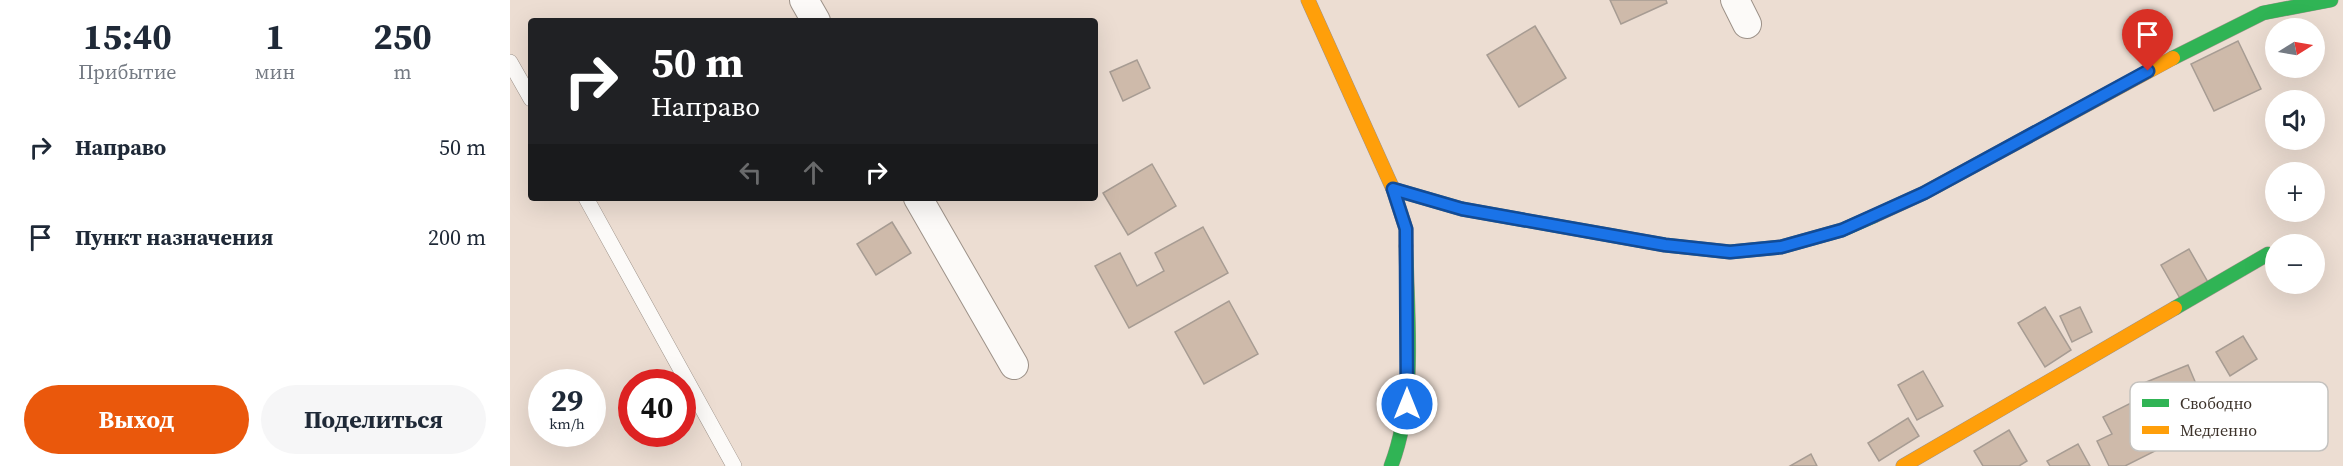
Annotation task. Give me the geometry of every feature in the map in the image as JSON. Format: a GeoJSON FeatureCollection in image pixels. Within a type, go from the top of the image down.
{"type":"FeatureCollection","features":[{"type":"Feature","properties":{"kind":"street"},"geometry":{"type":"LineString","coordinates":[[804,0],[814,18]]}},
{"type":"Feature","properties":{"kind":"street"},"geometry":{"type":"LineString","coordinates":[[1308,0],[1393,189],[1406,229],[1407,404],[1401,440],[1390,466]]}},
{"type":"Feature","properties":{"kind":"street"},"geometry":{"type":"LineString","coordinates":[[1393,189],[1462,209],[1665,245],[1730,252],[1781,247],[1842,230],[1924,193],[2211,39],[2264,13],[2301,2],[2331,0]]}},
{"type":"Feature","properties":{"kind":"street"},"geometry":{"type":"LineString","coordinates":[[920,201],[1014,364]]}},
{"type":"Feature","properties":{"kind":"street"},"geometry":{"type":"LineString","coordinates":[[1904,466],[2265,256]]}},
{"type":"Feature","properties":{"kind":"lane"},"geometry":{"type":"LineString","coordinates":[[510,62],[528,94]]}},
{"type":"Feature","properties":{"kind":"lane"},"geometry":{"type":"LineString","coordinates":[[588,201],[734,466]]}},
{"type":"Feature","properties":{"kind":"building"},"geometry":{"type":"Polygon","coordinates":[[[1610,0],[1666,0],[1667,3],[1621,24],[1610,0]]]}},
{"type":"Feature","properties":{"kind":"building"},"geometry":{"type":"Polygon","coordinates":[[[1535,26],[1566,78],[1519,107],[1487,55],[1535,26]]]}},
{"type":"Feature","properties":{"kind":"building"},"geometry":{"type":"Polygon","coordinates":[[[2238,41],[2261,89],[2214,111],[2191,64],[2238,41]]]}},
{"type":"Feature","properties":{"kind":"building"},"geometry":{"type":"Polygon","coordinates":[[[1137,60],[1150,88],[1123,101],[1110,72],[1137,60]]]}},
{"type":"Feature","properties":{"kind":"building"},"geometry":{"type":"Polygon","coordinates":[[[1152,164],[1176,206],[1128,235],[1103,193],[1152,164]]]}},
{"type":"Feature","properties":{"kind":"building"},"geometry":{"type":"Polygon","coordinates":[[[892,222],[911,253],[876,275],[857,244],[892,222]]]}},
{"type":"Feature","properties":{"kind":"building"},"geometry":{"type":"Polygon","coordinates":[[[1203,227],[1228,273],[1129,328],[1095,266],[1120,253],[1137,286],[1164,271],[1155,253],[1203,227]]]}},
{"type":"Feature","properties":{"kind":"building"},"geometry":{"type":"Polygon","coordinates":[[[2189,249],[2209,284],[2181,300],[2161,265],[2189,249]]]}},
{"type":"Feature","properties":{"kind":"building"},"geometry":{"type":"Polygon","coordinates":[[[1229,301],[1258,354],[1204,384],[1175,332],[1229,301]]]}},
{"type":"Feature","properties":{"kind":"building"},"geometry":{"type":"Polygon","coordinates":[[[2045,307],[2071,350],[2045,367],[2018,323],[2045,307]]]}},
{"type":"Feature","properties":{"kind":"building"},"geometry":{"type":"Polygon","coordinates":[[[2080,307],[2092,332],[2072,342],[2060,316],[2080,307]]]}},
{"type":"Feature","properties":{"kind":"building"},"geometry":{"type":"Polygon","coordinates":[[[2243,336],[2257,359],[2230,376],[2216,352],[2243,336]]]}},
{"type":"Feature","properties":{"kind":"building"},"geometry":{"type":"Polygon","coordinates":[[[2188,365],[2195,382],[2146,382],[2188,365]]]}},
{"type":"Feature","properties":{"kind":"building"},"geometry":{"type":"Polygon","coordinates":[[[1923,371],[1943,406],[1917,420],[1898,385],[1923,371]]]}},
{"type":"Feature","properties":{"kind":"building"},"geometry":{"type":"Polygon","coordinates":[[[2130,404],[2130,451],[2155,451],[2125,466],[2109,466],[2097,441],[2112,434],[2103,417],[2130,404]]]}},
{"type":"Feature","properties":{"kind":"building"},"geometry":{"type":"Polygon","coordinates":[[[1908,418],[1919,436],[1879,461],[1868,443],[1908,418]]]}},
{"type":"Feature","properties":{"kind":"building"},"geometry":{"type":"Polygon","coordinates":[[[2009,430],[2027,461],[2019,466],[1983,466],[1974,451],[2009,430]]]}},
{"type":"Feature","properties":{"kind":"building"},"geometry":{"type":"Polygon","coordinates":[[[2078,444],[2090,466],[2050,466],[2047,461],[2078,444]]]}},
{"type":"Feature","properties":{"kind":"building"},"geometry":{"type":"Polygon","coordinates":[[[1811,454],[1817,466],[1790,466],[1811,454]]]}},
{"type":"Feature","properties":{"kind":"traffic: fast"},"geometry":{"type":"LineString","coordinates":[[2173,58],[2263,13],[2331,0]]}},
{"type":"Feature","properties":{"kind":"traffic: fast"},"geometry":{"type":"LineString","coordinates":[[1393,189],[1462,209],[1665,245],[1730,252],[1781,247],[1842,230],[1874,216]]}},
{"type":"Feature","properties":{"kind":"traffic: fast"},"geometry":{"type":"LineString","coordinates":[[1391,466],[1404,413],[1409,358],[1406,246]]}},
{"type":"Feature","properties":{"kind":"traffic: fast"},"geometry":{"type":"LineString","coordinates":[[2175,308],[2265,256]]}},
{"type":"Feature","properties":{"kind":"traffic: slow"},"geometry":{"type":"LineString","coordinates":[[1308,0],[1393,189],[1406,229],[1406,246]]}},
{"type":"Feature","properties":{"kind":"traffic: slow"},"geometry":{"type":"LineString","coordinates":[[1874,216],[1924,193],[2173,58]]}},
{"type":"Feature","properties":{"kind":"traffic: slow"},"geometry":{"type":"LineString","coordinates":[[1903,466],[2175,308]]}},
{"type":"Feature","properties":{"kind":"route"},"geometry":{"type":"LineString","coordinates":[[1407,404],[1406,229],[1393,189],[1462,209],[1665,245],[1730,252],[1781,247],[1842,230],[1924,193],[2148,71]]}}]}
